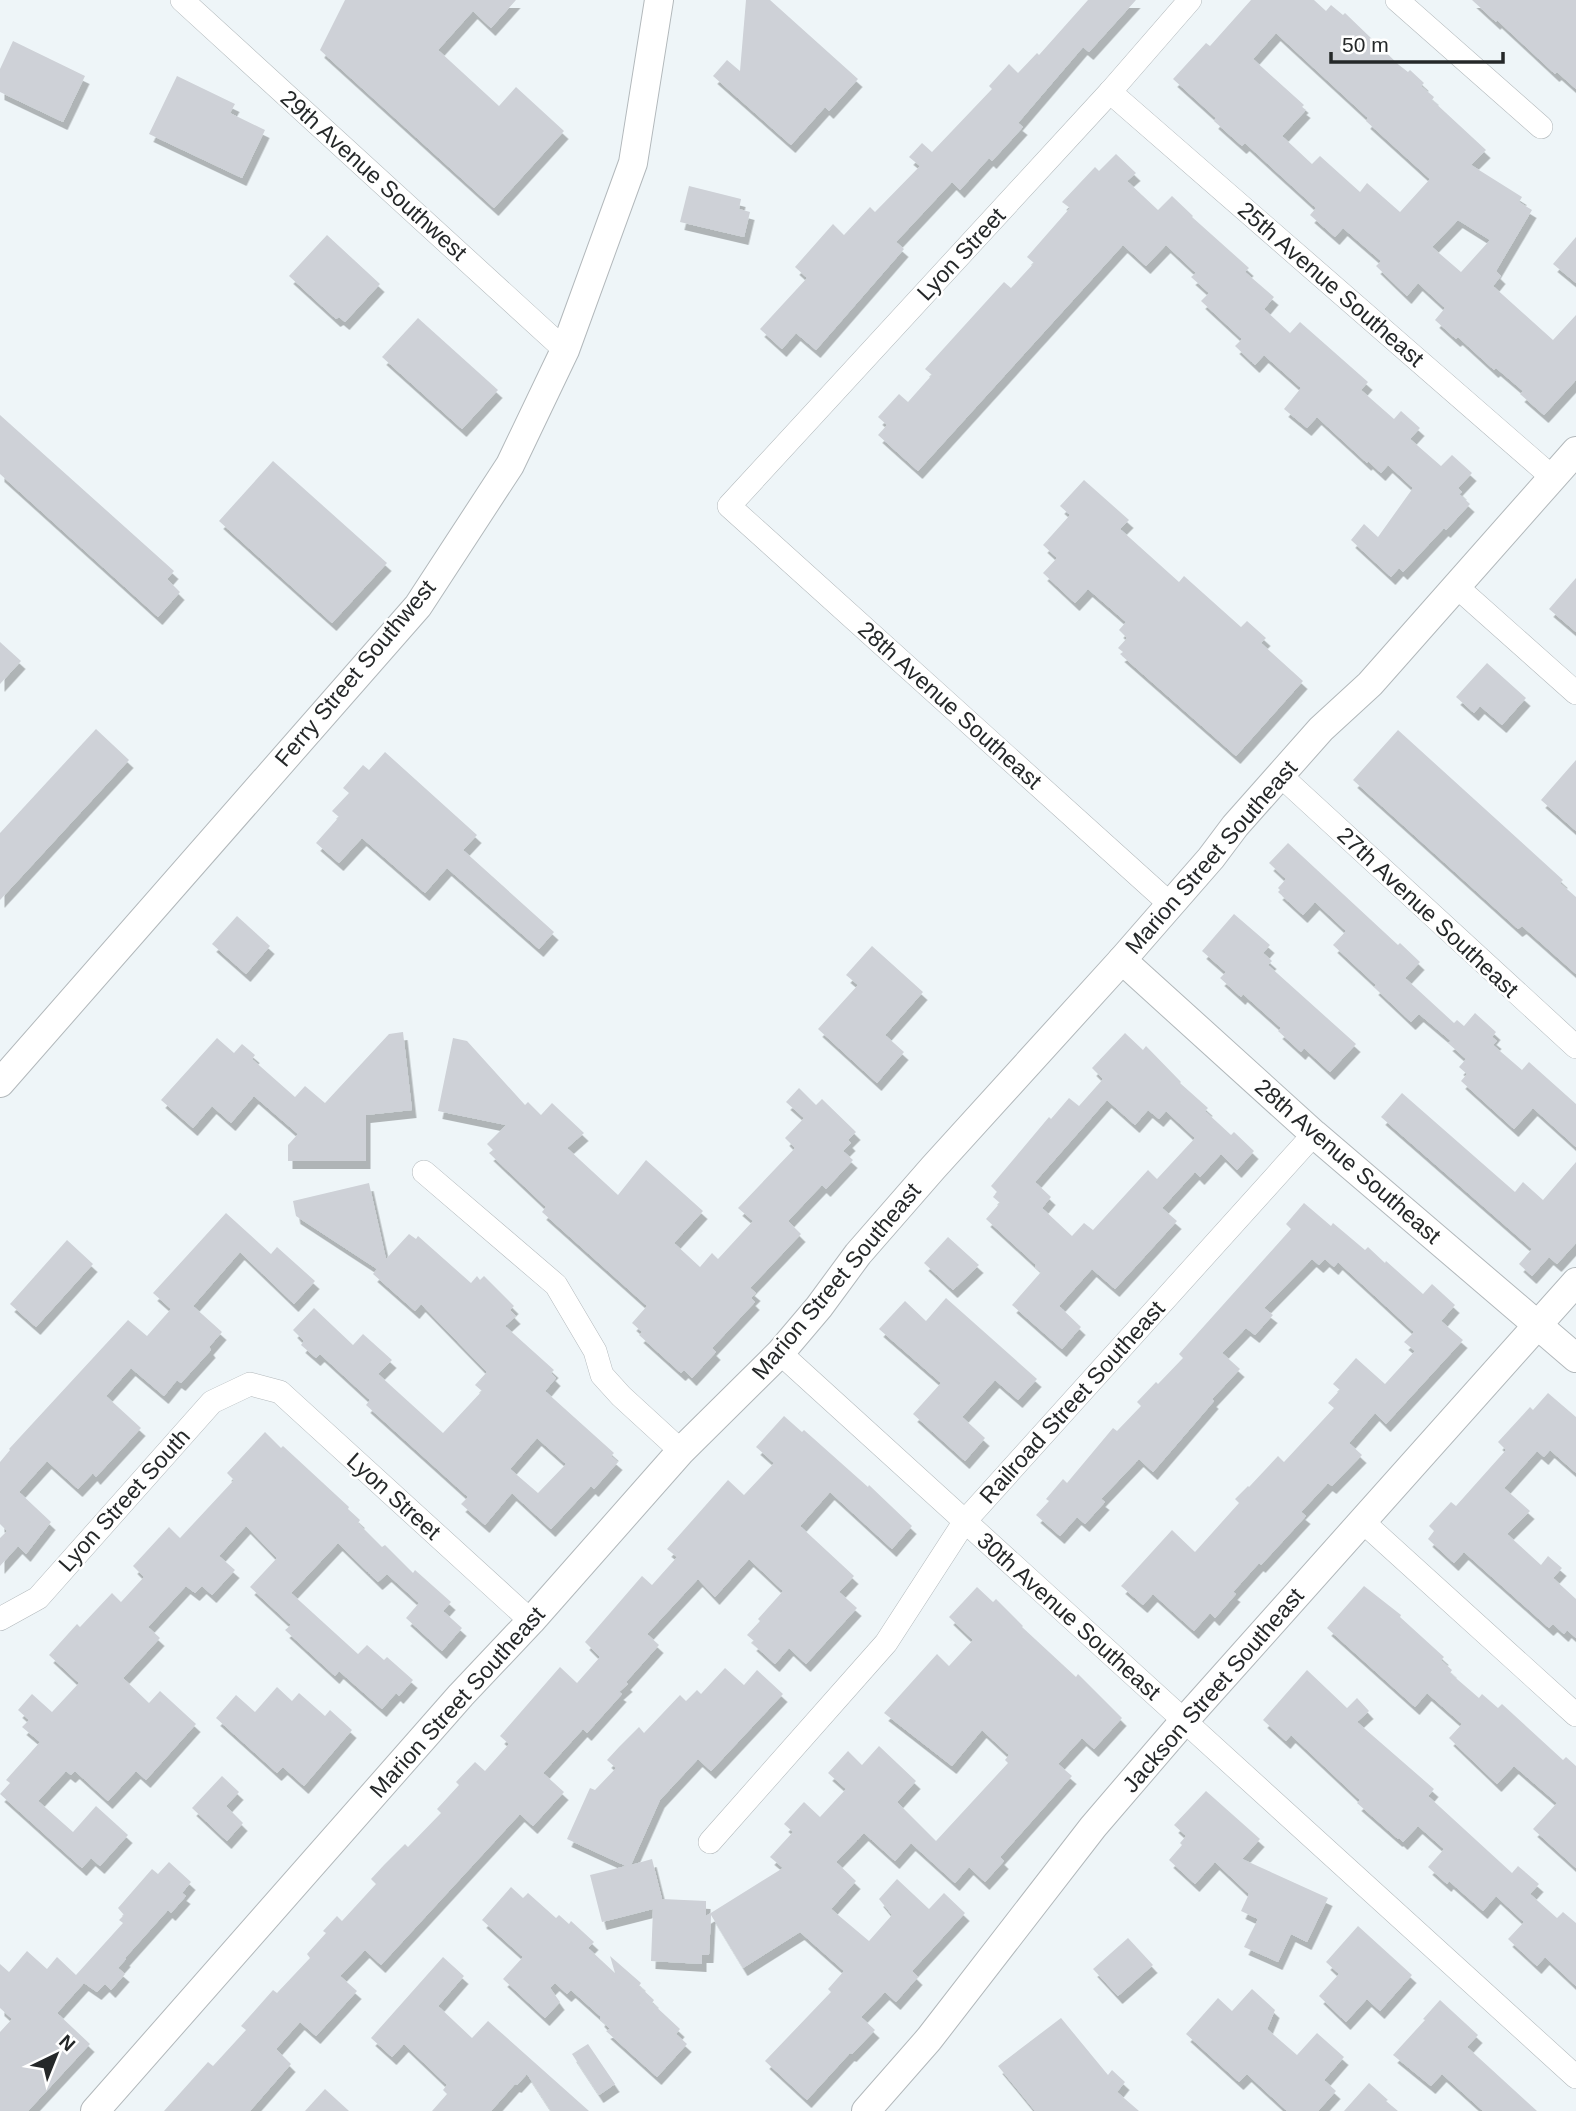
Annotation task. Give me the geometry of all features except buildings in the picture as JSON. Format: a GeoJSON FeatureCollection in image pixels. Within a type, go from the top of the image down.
{"type":"FeatureCollection","features":[{"type":"Feature","properties":{"kind":"street","name":"29th Avenue Southwest"},"geometry":{"type":"LineString","coordinates":[[182,0],[565,350]]}},
{"type":"Feature","properties":{"kind":"street","name":"Ferry Street Southwest"},"geometry":{"type":"LineString","coordinates":[[0,1083],[418,606],[510,465],[565,350],[634,163],[659,0]]}},
{"type":"Feature","properties":{"kind":"street","name":"Lyon Street"},"geometry":{"type":"LineString","coordinates":[[729,506],[1110,92],[1190,0]]}},
{"type":"Feature","properties":{"kind":"street"},"geometry":{"type":"LineString","coordinates":[[1397,0],[1541,127]]}},
{"type":"Feature","properties":{"kind":"street","name":"25th Avenue Southeast"},"geometry":{"type":"LineString","coordinates":[[1110,92],[1552,477]]}},
{"type":"Feature","properties":{"kind":"street","name":"Marion Street Southeast"},"geometry":{"type":"LineString","coordinates":[[95,2111],[461,1695],[531,1621],[681,1451],[780,1353],[819,1307],[858,1254],[924,1177],[1122,960],[1321,729],[1370,684],[1576,451]]}},
{"type":"Feature","properties":{"kind":"street","name":"28th Avenue Southeast"},"geometry":{"type":"LineString","coordinates":[[729,506],[1170,904]]}},
{"type":"Feature","properties":{"kind":"street"},"geometry":{"type":"LineString","coordinates":[[1457,587],[1576,693]]}},
{"type":"Feature","properties":{"kind":"street","name":"27th Avenue Southeast"},"geometry":{"type":"LineString","coordinates":[[1281,776],[1576,1047]]}},
{"type":"Feature","properties":{"kind":"street","name":"28th Avenue Southeast"},"geometry":{"type":"LineString","coordinates":[[1122,960],[1314,1134],[1576,1358]]}},
{"type":"Feature","properties":{"kind":"street","name":"Railroad Street Southeast"},"geometry":{"type":"LineString","coordinates":[[710,1842],[886,1643],[965,1521],[1314,1134]]}},
{"type":"Feature","properties":{"kind":"street"},"geometry":{"type":"LineString","coordinates":[[424,1172],[556,1285],[595,1351],[603,1375],[621,1396],[681,1451]]}},
{"type":"Feature","properties":{"kind":"street","name":"Jackson Street Southeast"},"geometry":{"type":"LineString","coordinates":[[866,2111],[929,2039],[1093,1827],[1184,1721],[1576,1282]]}},
{"type":"Feature","properties":{"kind":"street","name":"30th Avenue Southeast"},"geometry":{"type":"LineString","coordinates":[[780,1353],[1576,2077]]}},
{"type":"Feature","properties":{"kind":"street","name":"Lyon Street"},"geometry":{"type":"LineString","coordinates":[[250,1384],[280,1392],[531,1621]]}},
{"type":"Feature","properties":{"kind":"street","name":"Lyon Street South"},"geometry":{"type":"LineString","coordinates":[[0,1619],[38,1598],[212,1402],[250,1384]]}},
{"type":"Feature","properties":{"kind":"street"},"geometry":{"type":"LineString","coordinates":[[1362,1521],[1576,1715]]}}]}
